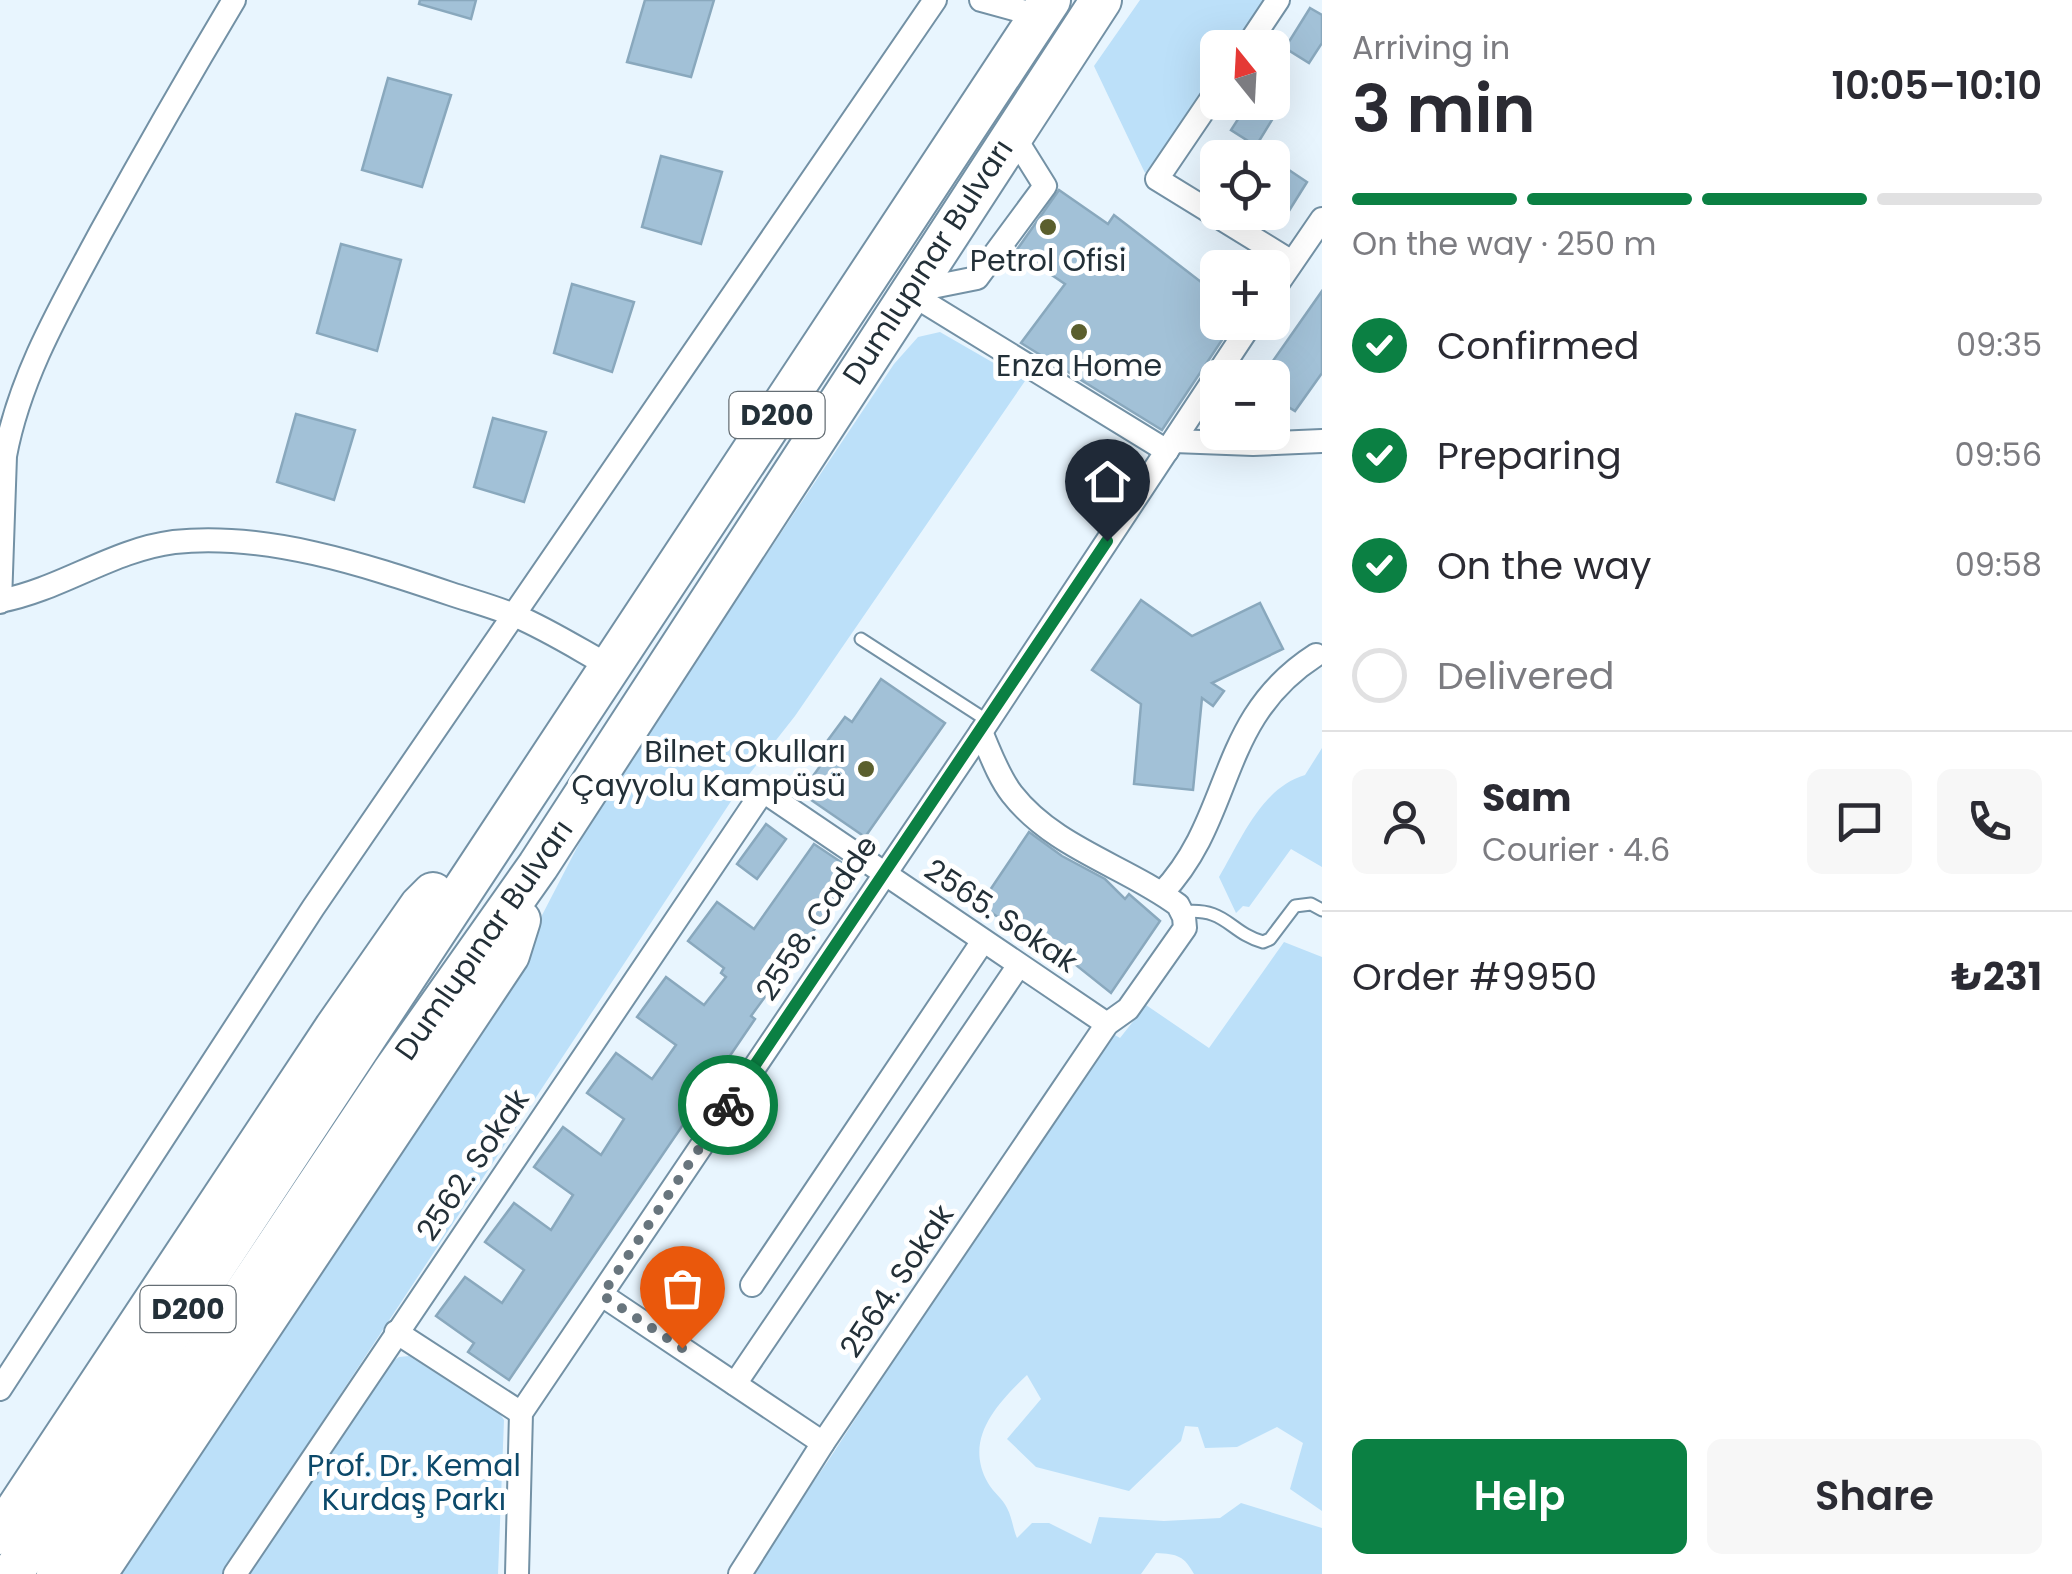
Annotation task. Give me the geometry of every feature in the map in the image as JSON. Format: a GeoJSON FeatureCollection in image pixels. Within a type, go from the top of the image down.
{"type":"FeatureCollection","features":[{"type":"Feature","properties":{"kind":"highway","name":"Dumlupınar Bulvarı"},"geometry":{"type":"LineString","coordinates":[[58,1574],[392,1073],[538,866],[1100,0]]}},
{"type":"Feature","properties":{"kind":"highway","name":"Dumlupınar Bulvarı"},"geometry":{"type":"LineString","coordinates":[[12,1574],[1045,8]]}},
{"type":"Feature","properties":{"kind":"highway"},"geometry":{"type":"LineString","coordinates":[[0,1534],[420,906],[501,828]]}},
{"type":"Feature","properties":{"kind":"highway"},"geometry":{"type":"LineString","coordinates":[[96,1574],[509,955],[538,866]]}},
{"type":"Feature","properties":{"kind":"street"},"geometry":{"type":"LineString","coordinates":[[234,0],[165,116],[45,335],[9,433],[5,456],[0,602],[48,589],[126,554],[172,542],[221,541],[287,549],[406,578],[515,616],[611,667]]}},
{"type":"Feature","properties":{"kind":"street"},"geometry":{"type":"LineString","coordinates":[[0,1389],[313,908],[935,0]]}},
{"type":"Feature","properties":{"kind":"street"},"geometry":{"type":"LineString","coordinates":[[981,0],[1045,8]]}},
{"type":"Feature","properties":{"kind":"street"},"geometry":{"type":"LineString","coordinates":[[1258,30],[1278,0]]}},
{"type":"Feature","properties":{"kind":"street"},"geometry":{"type":"LineString","coordinates":[[1200,116],[1157,179],[1305,257],[1322,219]]}},
{"type":"Feature","properties":{"kind":"street"},"geometry":{"type":"LineString","coordinates":[[908,292],[977,278],[1045,186],[1012,132]]}},
{"type":"Feature","properties":{"kind":"street"},"geometry":{"type":"LineString","coordinates":[[908,292],[1170,446],[1322,441]]}},
{"type":"Feature","properties":{"kind":"street","name":"2558. Cadde"},"geometry":{"type":"LineString","coordinates":[[521,1413],[1240,340]]}},
{"type":"Feature","properties":{"kind":"street"},"geometry":{"type":"LineString","coordinates":[[1162,893],[1201,839],[1234,752],[1254,716],[1275,688],[1316,655]]}},
{"type":"Feature","properties":{"kind":"street"},"geometry":{"type":"LineString","coordinates":[[984,726],[1009,790],[1028,810],[1078,847],[1162,893],[1182,912]]}},
{"type":"Feature","properties":{"kind":"street","name":"2565. Sokak"},"geometry":{"type":"LineString","coordinates":[[763,791],[1107,1024]]}},
{"type":"Feature","properties":{"kind":"street","name":"2562. Sokak"},"geometry":{"type":"LineString","coordinates":[[235,1574],[763,791]]}},
{"type":"Feature","properties":{"kind":"street","name":"2564. Sokak"},"geometry":{"type":"LineString","coordinates":[[740,1574],[823,1443],[1107,1024],[1128,1009],[1185,928],[1182,912]]}},
{"type":"Feature","properties":{"kind":"street"},"geometry":{"type":"LineString","coordinates":[[752,1285],[983,941]]}},
{"type":"Feature","properties":{"kind":"street"},"geometry":{"type":"LineString","coordinates":[[735,1384],[1019,965]]}},
{"type":"Feature","properties":{"kind":"street"},"geometry":{"type":"LineString","coordinates":[[602,1295],[823,1443]]}},
{"type":"Feature","properties":{"kind":"street"},"geometry":{"type":"LineString","coordinates":[[396,1332],[521,1413],[517,1574]]}},
{"type":"Feature","properties":{"kind":"lane"},"geometry":{"type":"LineString","coordinates":[[861,639],[984,726]]}},
{"type":"Feature","properties":{"kind":"lane"},"geometry":{"type":"LineString","coordinates":[[1182,912],[1216,914],[1264,942],[1295,906],[1312,904],[1322,910]]}},
{"type":"Feature","properties":{"kind":"green space"},"geometry":{"type":"Polygon","coordinates":[[[1140,0],[1271,0],[1251,30],[1200,30],[1200,101],[1145,173],[1094,66],[1140,0]]]}},
{"type":"Feature","properties":{"kind":"green space"},"geometry":{"type":"Polygon","coordinates":[[[940,332],[1025,381],[795,716],[747,777],[222,1574],[111,1574],[523,952],[599,805],[894,364],[918,337],[940,332]]]}},
{"type":"Feature","properties":{"kind":"green space"},"geometry":{"type":"Polygon","coordinates":[[[1322,748],[1322,867],[1291,849],[1249,907],[1243,906],[1236,913],[1219,877],[1264,803],[1276,791],[1305,775],[1322,748]]]}},
{"type":"Feature","properties":{"kind":"green space"},"geometry":{"type":"Polygon","coordinates":[[[1284,942],[1322,957],[1322,1511],[1290,1489],[1303,1443],[1277,1427],[1237,1447],[1205,1448],[1198,1427],[1185,1426],[1181,1441],[1129,1491],[1036,1467],[1007,1439],[1041,1399],[1027,1375],[995,1410],[981,1437],[979,1452],[988,1483],[1007,1508],[1017,1538],[1032,1523],[1049,1523],[1091,1544],[1099,1517],[1164,1521],[1220,1518],[1241,1503],[1322,1528],[1322,1574],[1194,1574],[1180,1557],[1156,1553],[1141,1574],[750,1574],[1108,1031],[1120,1038],[1146,1005],[1209,1048],[1284,942]]]}},
{"type":"Feature","properties":{"kind":"green space","name":"Prof. Dr. Kemal Kurdaş Parkı"},"geometry":{"type":"Polygon","coordinates":[[[409,1356],[504,1420],[498,1574],[246,1574],[390,1363],[409,1356]]]}},
{"type":"Feature","properties":{"kind":"building"},"geometry":{"type":"Polygon","coordinates":[[[420,0],[476,0],[471,19],[419,4],[420,0]]]}},
{"type":"Feature","properties":{"kind":"building"},"geometry":{"type":"Polygon","coordinates":[[[645,0],[714,0],[691,77],[627,62],[645,0]]]}},
{"type":"Feature","properties":{"kind":"building"},"geometry":{"type":"Polygon","coordinates":[[[1310,8],[1322,15],[1322,43],[1309,63],[1290,51],[1290,40],[1310,8]]]}},
{"type":"Feature","properties":{"kind":"building"},"geometry":{"type":"Polygon","coordinates":[[[388,78],[451,95],[422,187],[362,170],[388,78]]]}},
{"type":"Feature","properties":{"kind":"building"},"geometry":{"type":"Polygon","coordinates":[[[1237,120],[1272,120],[1260,140],[1247,140],[1231,130],[1237,120]]]}},
{"type":"Feature","properties":{"kind":"building"},"geometry":{"type":"Polygon","coordinates":[[[661,156],[722,172],[701,244],[642,227],[661,156]]]}},
{"type":"Feature","properties":{"kind":"building"},"geometry":{"type":"Polygon","coordinates":[[[1290,171],[1307,182],[1290,209],[1290,171]]]}},
{"type":"Feature","properties":{"kind":"building"},"geometry":{"type":"Polygon","coordinates":[[[1059,190],[1108,224],[1114,215],[1200,281],[1200,340],[1222,340],[1209,360],[1200,360],[1200,373],[1162,430],[1021,343],[1065,284],[1016,251],[1059,190]]]}},
{"type":"Feature","properties":{"kind":"building"},"geometry":{"type":"Polygon","coordinates":[[[341,244],[401,260],[377,351],[317,333],[341,244]]]}},
{"type":"Feature","properties":{"kind":"building"},"geometry":{"type":"Polygon","coordinates":[[[572,284],[634,302],[612,372],[554,353],[572,284]]]}},
{"type":"Feature","properties":{"kind":"building"},"geometry":{"type":"Polygon","coordinates":[[[1322,291],[1322,373],[1295,411],[1290,408],[1290,360],[1274,360],[1322,291]]]}},
{"type":"Feature","properties":{"kind":"building"},"geometry":{"type":"Polygon","coordinates":[[[296,414],[355,430],[334,500],[277,482],[296,414]]]}},
{"type":"Feature","properties":{"kind":"building"},"geometry":{"type":"Polygon","coordinates":[[[493,418],[546,432],[524,502],[474,487],[493,418]]]}},
{"type":"Feature","properties":{"kind":"building"},"geometry":{"type":"Polygon","coordinates":[[[1141,600],[1192,636],[1260,603],[1283,649],[1212,683],[1224,691],[1213,706],[1202,698],[1193,790],[1134,784],[1141,704],[1092,670],[1141,600]]]}},
{"type":"Feature","properties":{"kind":"building","name":"Bilnet Okulları Çayyolu Kampüsü"},"geometry":{"type":"Polygon","coordinates":[[[881,679],[945,723],[865,837],[801,793],[835,745],[828,740],[845,717],[852,722],[881,679]]]}},
{"type":"Feature","properties":{"kind":"building"},"geometry":{"type":"Polygon","coordinates":[[[766,824],[786,839],[757,879],[737,864],[766,824]]]}},
{"type":"Feature","properties":{"kind":"building"},"geometry":{"type":"Polygon","coordinates":[[[1029,832],[1062,856],[1105,879],[1125,899],[1129,894],[1160,921],[1111,993],[1056,949],[1053,954],[980,905],[1029,832]]]}},
{"type":"Feature","properties":{"kind":"building"},"geometry":{"type":"Polygon","coordinates":[[[814,844],[853,870],[509,1380],[468,1352],[474,1343],[436,1316],[465,1277],[502,1303],[524,1270],[485,1242],[514,1203],[551,1230],[573,1195],[534,1167],[563,1127],[601,1155],[624,1119],[587,1093],[616,1053],[652,1079],[676,1045],[637,1017],[666,977],[704,1005],[726,977],[721,973],[724,968],[688,941],[717,902],[754,929],[814,844]]]}},
{"type":"Feature","properties":{"kind":"way so far"},"geometry":{"type":"LineString","coordinates":[[682,1348],[602,1295],[728,1105]]}},
{"type":"Feature","properties":{"kind":"place","name":"Petrol Ofisi"},"geometry":{"type":"Point","coordinates":[1048,227]}},
{"type":"Feature","properties":{"kind":"place","name":"Enza Home"},"geometry":{"type":"Point","coordinates":[1079,332]}},
{"type":"Feature","properties":{"kind":"place","name":"Bilnet Okulları Çayyolu Kampüsü"},"geometry":{"type":"Point","coordinates":[866,769]}},
{"type":"Feature","properties":{"kind":"route"},"geometry":{"type":"LineString","coordinates":[[728,1105],[1107,541]]}}]}
